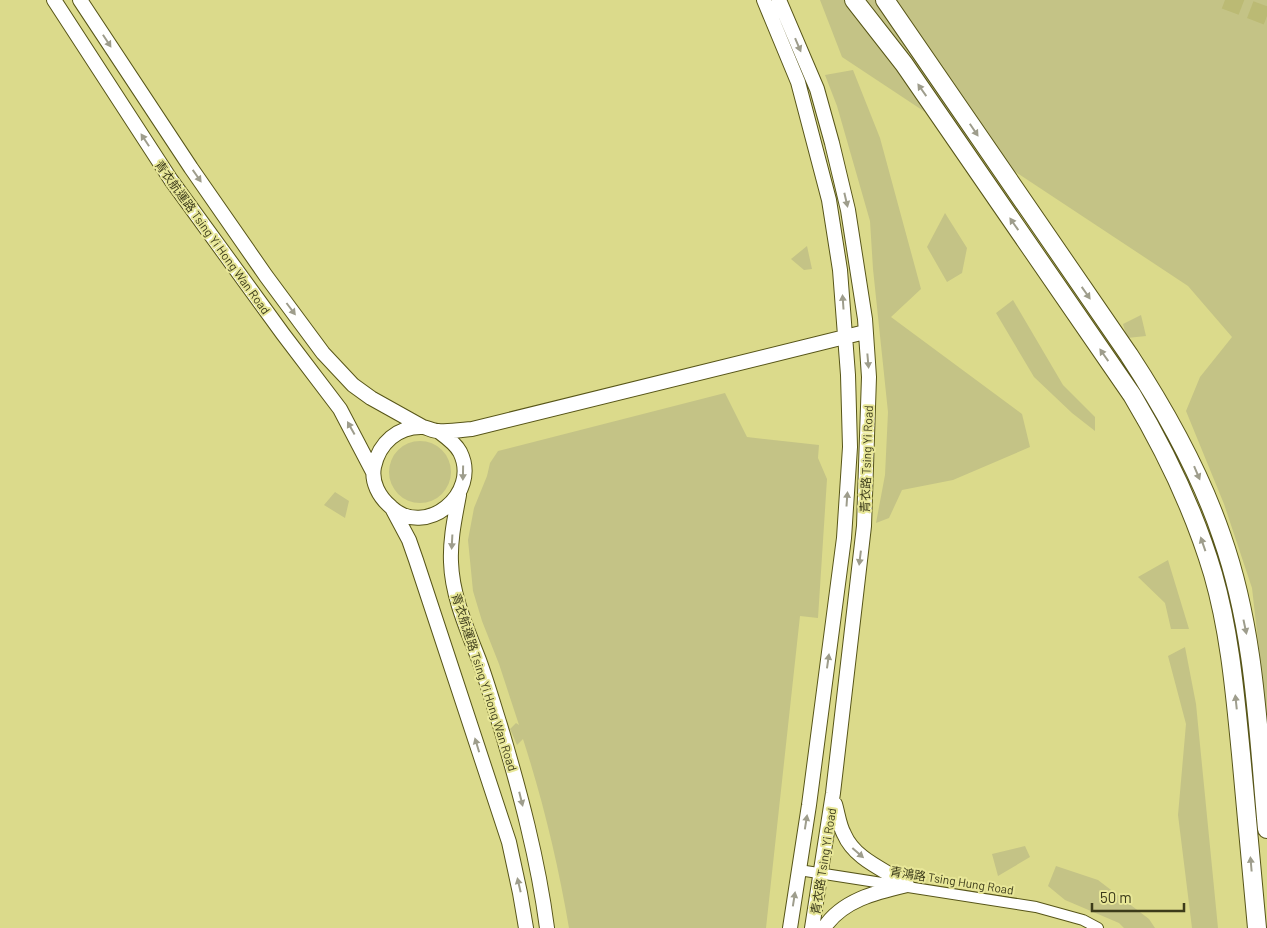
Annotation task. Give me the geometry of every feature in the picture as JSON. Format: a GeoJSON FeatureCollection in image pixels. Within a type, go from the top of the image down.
{"type":"FeatureCollection","features":[{"type":"Feature","properties":{"kind":"highway"},"geometry":{"type":"LineString","coordinates":[[854,0],[904,64],[1132,395],[1157,437],[1189,505],[1203,543],[1220,603],[1229,647],[1256,920]]}},
{"type":"Feature","properties":{"kind":"highway"},"geometry":{"type":"LineString","coordinates":[[886,0],[1130,355],[1175,429],[1192,462],[1223,538],[1234,576],[1246,632],[1267,829]]}},
{"type":"Feature","properties":{"kind":"street","name":"青衣航運路 Tsing Yi Hong Wan Road"},"geometry":{"type":"LineString","coordinates":[[54,0],[171,180],[340,409],[373,472]]}},
{"type":"Feature","properties":{"kind":"street","name":"青衣航運路 Tsing Yi Hong Wan Road"},"geometry":{"type":"LineString","coordinates":[[80,0],[201,183],[266,276],[324,352],[353,385],[371,398],[423,427]]}},
{"type":"Feature","properties":{"kind":"street","name":"青衣路 Tsing Yi Road"},"geometry":{"type":"LineString","coordinates":[[764,0],[798,82],[829,200],[840,270],[850,447],[844,538],[790,928]]}},
{"type":"Feature","properties":{"kind":"street","name":"青衣路 Tsing Yi Road"},"geometry":{"type":"LineString","coordinates":[[779,0],[817,89],[848,210],[865,319],[869,377],[864,526],[833,793],[812,928]]}},
{"type":"Feature","properties":{"kind":"street"},"geometry":{"type":"LineString","coordinates":[[526,928],[509,842],[416,560],[393,510],[382,499],[376,486],[373,472],[376,457],[384,444],[395,434],[409,428],[423,427],[438,431],[472,429],[865,332]]}},
{"type":"Feature","properties":{"kind":"street"},"geometry":{"type":"LineString","coordinates":[[460,452],[472,429]]}},
{"type":"Feature","properties":{"kind":"street"},"geometry":{"type":"LineString","coordinates":[[393,510],[406,516],[422,518],[437,514],[449,506],[459,494],[464,480],[464,465],[460,452],[450,439],[438,431]]}},
{"type":"Feature","properties":{"kind":"street","name":"青衣航運路 Tsing Yi Hong Wan Road"},"geometry":{"type":"LineString","coordinates":[[459,494],[452,537],[451,563],[454,584],[459,608],[486,679],[518,785],[540,880],[547,928]]}},
{"type":"Feature","properties":{"kind":"street"},"geometry":{"type":"LineString","coordinates":[[833,793],[840,826],[844,836],[853,848],[864,858],[907,885]]}},
{"type":"Feature","properties":{"kind":"street","name":"青鴻路 Tsing Hung Road"},"geometry":{"type":"LineString","coordinates":[[799,870],[1036,906],[1083,920],[1098,928]]}},
{"type":"Feature","properties":{"kind":"street"},"geometry":{"type":"LineString","coordinates":[[824,928],[839,912],[852,902],[881,891],[907,885]]}},
{"type":"Feature","properties":{"kind":"shaded area"},"geometry":{"type":"Polygon","coordinates":[[[820,0],[1267,0],[1267,721],[1252,588],[1224,504],[1186,411],[1200,377],[1232,337],[1188,286],[842,57],[820,0]]]}},
{"type":"Feature","properties":{"kind":"shaded area"},"geometry":{"type":"Polygon","coordinates":[[[853,70],[880,138],[921,289],[891,317],[1022,414],[1030,447],[953,480],[902,490],[889,518],[876,523],[885,475],[888,412],[873,269],[870,221],[837,106],[825,75],[853,70]]]}},
{"type":"Feature","properties":{"kind":"shaded area"},"geometry":{"type":"Polygon","coordinates":[[[945,213],[967,248],[962,273],[947,282],[927,247],[945,213]]]}},
{"type":"Feature","properties":{"kind":"shaded area"},"geometry":{"type":"Polygon","coordinates":[[[807,246],[812,269],[804,270],[791,259],[807,246]]]}},
{"type":"Feature","properties":{"kind":"shaded area"},"geometry":{"type":"Polygon","coordinates":[[[1013,300],[1063,385],[1095,417],[1095,431],[1072,413],[1034,377],[996,313],[1013,300]]]}},
{"type":"Feature","properties":{"kind":"shaded area"},"geometry":{"type":"Polygon","coordinates":[[[1141,315],[1146,336],[1127,338],[1123,324],[1141,315]]]}},
{"type":"Feature","properties":{"kind":"shaded area"},"geometry":{"type":"Polygon","coordinates":[[[725,393],[747,437],[819,445],[818,458],[827,479],[818,618],[800,616],[766,928],[569,928],[555,856],[537,786],[523,739],[517,745],[510,729],[516,723],[519,725],[473,591],[468,540],[474,508],[487,476],[490,463],[498,451],[725,393]]]}},
{"type":"Feature","properties":{"kind":"shaded area"},"geometry":{"type":"Polygon","coordinates":[[[420,441],[437,446],[442,450],[446,455],[451,472],[446,489],[442,494],[437,498],[420,503],[403,498],[398,494],[394,489],[389,472],[394,455],[398,450],[403,446],[420,441]]]}},
{"type":"Feature","properties":{"kind":"shaded area"},"geometry":{"type":"Polygon","coordinates":[[[335,492],[349,501],[345,518],[324,505],[335,492]]]}},
{"type":"Feature","properties":{"kind":"shaded area"},"geometry":{"type":"Polygon","coordinates":[[[1168,560],[1189,629],[1171,629],[1165,603],[1138,577],[1168,560]]]}},
{"type":"Feature","properties":{"kind":"shaded area"},"geometry":{"type":"Polygon","coordinates":[[[1185,647],[1196,704],[1218,928],[1192,928],[1178,815],[1186,724],[1168,656],[1185,647]]]}},
{"type":"Feature","properties":{"kind":"shaded area"},"geometry":{"type":"Polygon","coordinates":[[[1025,846],[1030,857],[998,876],[992,854],[1025,846]]]}},
{"type":"Feature","properties":{"kind":"shaded area"},"geometry":{"type":"Polygon","coordinates":[[[1056,866],[1098,880],[1149,919],[1155,928],[1124,928],[1119,923],[1065,900],[1048,886],[1056,866]]]}},
{"type":"Feature","properties":{"kind":"tunnel"},"geometry":{"type":"LineString","coordinates":[[1225,0],[1267,16]]}}]}
